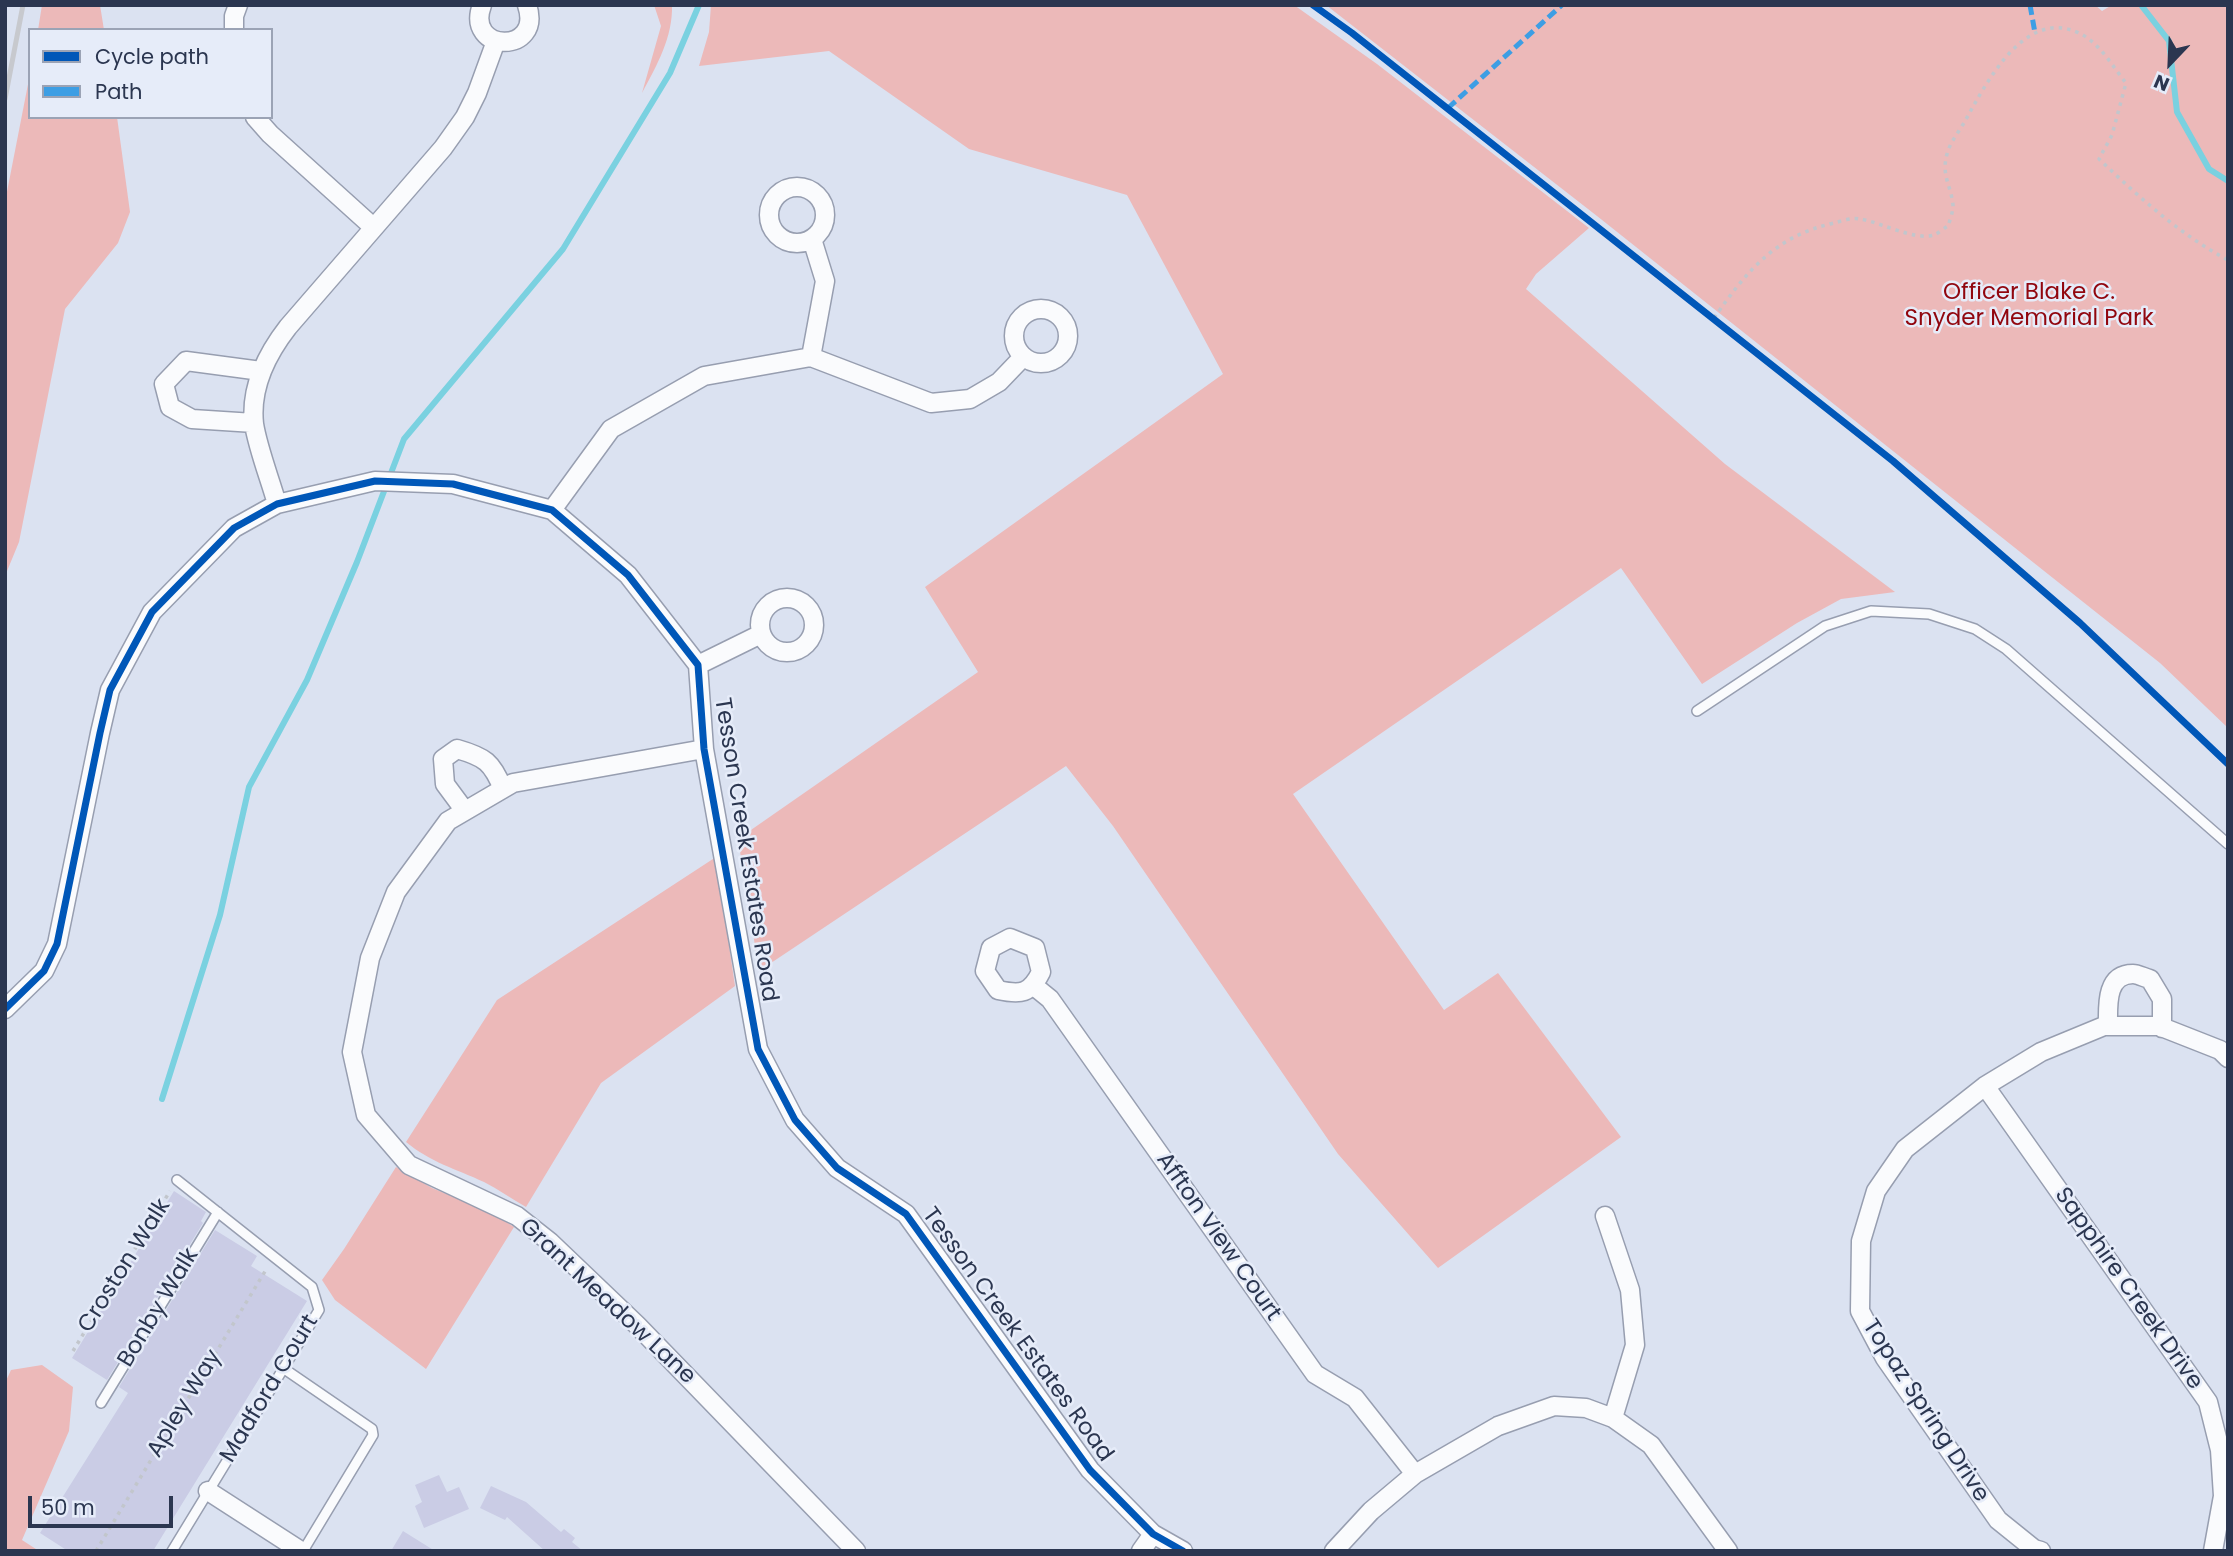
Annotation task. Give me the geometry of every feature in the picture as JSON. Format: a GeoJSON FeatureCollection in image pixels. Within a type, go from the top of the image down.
{"type":"FeatureCollection","features":[{"type":"Feature","properties":{"kind":"street"},"geometry":{"type":"LineString","coordinates":[[234,28],[237,5]]}},
{"type":"Feature","properties":{"kind":"street"},"geometry":{"type":"LineString","coordinates":[[482,5],[480,24],[489,37],[504,43],[513,41],[527,30],[530,22],[527,5]]}},
{"type":"Feature","properties":{"kind":"street"},"geometry":{"type":"LineString","coordinates":[[277,504],[254,423],[261,371],[273,346],[288,327],[443,148],[465,117],[496,41]]}},
{"type":"Feature","properties":{"kind":"street"},"geometry":{"type":"LineString","coordinates":[[257,119],[373,227]]}},
{"type":"Feature","properties":{"kind":"street"},"geometry":{"type":"LineString","coordinates":[[811,357],[825,281],[812,239]]}},
{"type":"Feature","properties":{"kind":"street"},"geometry":{"type":"LineString","coordinates":[[552,510],[611,429],[704,376],[811,357],[932,403],[970,399],[999,382],[1023,357]]}},
{"type":"Feature","properties":{"kind":"street"},"geometry":{"type":"LineString","coordinates":[[254,423],[192,419],[170,407],[164,384],[187,361],[261,371]]}},
{"type":"Feature","properties":{"kind":"street"},"geometry":{"type":"LineString","coordinates":[[5,1009],[44,971],[57,944],[110,690],[152,612],[234,528],[277,504],[375,481],[453,484],[552,510],[628,575],[698,665],[761,634]]}},
{"type":"Feature","properties":{"kind":"street","name":"Tesson Creek Estates Road"},"geometry":{"type":"LineString","coordinates":[[698,665],[704,749],[758,1049],[795,1120],[837,1168],[905,1214],[1090,1471],[1153,1534],[1184,1551]]}},
{"type":"Feature","properties":{"kind":"street"},"geometry":{"type":"LineString","coordinates":[[465,811],[445,784],[443,759],[457,749],[479,755],[494,768],[503,789]]}},
{"type":"Feature","properties":{"kind":"street","name":"Grant Meadow Lane"},"geometry":{"type":"LineString","coordinates":[[704,749],[513,783],[448,821],[396,892],[370,958],[352,1052],[366,1115],[409,1164],[517,1216],[550,1242],[637,1325],[856,1551]]}},
{"type":"Feature","properties":{"kind":"street"},"geometry":{"type":"LineString","coordinates":[[2162,1028],[2162,999],[2150,979],[2133,974],[2120,978],[2111,987],[2108,1026],[2162,1028],[2220,1050],[2228,1058]]}},
{"type":"Feature","properties":{"kind":"street","name":"Affton View Court"},"geometry":{"type":"LineString","coordinates":[[1034,986],[1050,999],[1315,1374],[1355,1398],[1415,1474]]}},
{"type":"Feature","properties":{"kind":"street","name":"Topaz Spring Drive"},"geometry":{"type":"LineString","coordinates":[[2040,1551],[1998,1520],[1885,1358],[1860,1311],[1861,1241],[1876,1191],[1905,1149],[1985,1086],[2041,1052],[2108,1026]]}},
{"type":"Feature","properties":{"kind":"street","name":"Sapphire Creek Drive"},"geometry":{"type":"LineString","coordinates":[[1985,1086],[2208,1402],[2220,1450],[2223,1496],[2213,1551]]}},
{"type":"Feature","properties":{"kind":"street"},"geometry":{"type":"LineString","coordinates":[[1605,1216],[1630,1290],[1635,1345],[1613,1418]]}},
{"type":"Feature","properties":{"kind":"street"},"geometry":{"type":"LineString","coordinates":[[1334,1551],[1371,1511],[1415,1474],[1497,1426],[1554,1406],[1586,1408],[1613,1418],[1651,1445],[1728,1551]]}},
{"type":"Feature","properties":{"kind":"street"},"geometry":{"type":"LineString","coordinates":[[208,1491],[302,1551]]}},
{"type":"Feature","properties":{"kind":"street"},"geometry":{"type":"LineString","coordinates":[[1141,1551],[1153,1534]]}},
{"type":"Feature","properties":{"kind":"lane"},"geometry":{"type":"LineString","coordinates":[[1697,711],[1825,626],[1871,611],[1929,614],[1975,629],[2006,649],[2228,844]]}},
{"type":"Feature","properties":{"kind":"lane","name":"Madford Court"},"geometry":{"type":"LineString","coordinates":[[173,1551],[319,1310],[312,1287],[177,1180]]}},
{"type":"Feature","properties":{"kind":"lane","name":"Bonby Walk"},"geometry":{"type":"LineString","coordinates":[[101,1403],[218,1212]]}},
{"type":"Feature","properties":{"kind":"lane"},"geometry":{"type":"LineString","coordinates":[[283,1368],[372,1429],[373,1435],[302,1551]]}},
{"type":"Feature","properties":{"kind":"path"},"geometry":{"type":"LineString","coordinates":[[1714,318],[1758,262],[1784,241],[1818,227],[1857,218],[1914,234],[1934,235],[1948,226],[1953,207],[1943,172],[1947,151],[1985,85],[2008,53],[2035,33],[2056,27],[2080,33],[2101,51],[2126,83],[2112,135],[2099,159],[2149,206],[2208,250],[2228,260]]}},
{"type":"Feature","properties":{"kind":"path"},"geometry":{"type":"LineString","coordinates":[[1703,310],[1724,326]]}},
{"type":"Feature","properties":{"kind":"green space"},"geometry":{"type":"Polygon","coordinates":[[[42,5],[100,5],[104,28],[38,28],[42,5]]]}},
{"type":"Feature","properties":{"kind":"green space"},"geometry":{"type":"Polygon","coordinates":[[[654,5],[672,5],[672,17],[663,50],[642,93],[661,26],[654,5]]]}},
{"type":"Feature","properties":{"kind":"green space"},"geometry":{"type":"Polygon","coordinates":[[[711,5],[1294,5],[1377,64],[1589,228],[1536,274],[1526,289],[1725,464],[1895,592],[1841,599],[1797,623],[1702,684],[1621,568],[1293,794],[1444,1010],[1498,973],[1621,1137],[1438,1268],[1338,1154],[1113,826],[1066,766],[759,971],[738,839],[978,672],[925,587],[1223,374],[1127,195],[969,149],[829,51],[699,66],[709,32],[711,5]]]}},
{"type":"Feature","properties":{"kind":"green space","name":"Officer Blake C. Snyder Memorial Park"},"geometry":{"type":"Polygon","coordinates":[[[1326,5],[2095,5],[2102,11],[2112,5],[2228,5],[2228,728],[2160,663],[1597,216],[1326,5]]]}},
{"type":"Feature","properties":{"kind":"green space"},"geometry":{"type":"Polygon","coordinates":[[[28,84],[28,119],[117,119],[130,212],[118,243],[65,309],[19,542],[5,576],[5,202],[28,84]]]}},
{"type":"Feature","properties":{"kind":"green space"},"geometry":{"type":"Polygon","coordinates":[[[716,857],[735,986],[601,1083],[526,1207],[484,1182],[434,1160],[406,1142],[497,1000],[716,857]]]}},
{"type":"Feature","properties":{"kind":"green space"},"geometry":{"type":"Polygon","coordinates":[[[396,1167],[432,1188],[493,1213],[514,1227],[426,1369],[335,1300],[322,1280],[396,1167]]]}},
{"type":"Feature","properties":{"kind":"green space"},"geometry":{"type":"Polygon","coordinates":[[[42,1365],[73,1387],[69,1431],[22,1540],[39,1551],[5,1551],[5,1383],[11,1370],[42,1365]]]}},
{"type":"Feature","properties":{"kind":"building"},"geometry":{"type":"Polygon","coordinates":[[[174,1191],[206,1212],[201,1221],[203,1223],[107,1380],[72,1358],[174,1191]]]}},
{"type":"Feature","properties":{"kind":"building"},"geometry":{"type":"Polygon","coordinates":[[[215,1230],[257,1256],[251,1266],[307,1301],[153,1551],[68,1551],[40,1533],[128,1393],[119,1387],[215,1230]]]}},
{"type":"Feature","properties":{"kind":"building"},"geometry":{"type":"Polygon","coordinates":[[[439,1475],[447,1492],[459,1487],[469,1509],[424,1528],[415,1506],[422,1502],[415,1485],[439,1475]]]}},
{"type":"Feature","properties":{"kind":"building"},"geometry":{"type":"Polygon","coordinates":[[[491,1486],[526,1502],[561,1532],[564,1529],[575,1538],[572,1542],[583,1551],[545,1551],[507,1517],[505,1520],[480,1508],[491,1486]]]}},
{"type":"Feature","properties":{"kind":"building"},"geometry":{"type":"Polygon","coordinates":[[[403,1531],[435,1551],[391,1551],[403,1531]]]}},
{"type":"Feature","properties":{"kind":"waterway"},"geometry":{"type":"LineString","coordinates":[[162,1099],[220,915],[249,787],[307,680],[357,562],[404,439],[563,249],[670,73],[699,5]]}},
{"type":"Feature","properties":{"kind":"waterway"},"geometry":{"type":"LineString","coordinates":[[2141,5],[2169,41],[2177,112],[2209,169],[2228,181]]}},
{"type":"Feature","properties":{"kind":"railway"},"geometry":{"type":"LineString","coordinates":[[5,99],[23,5]]}},
{"type":"Feature","properties":{"kind":"marked path"},"geometry":{"type":"LineString","coordinates":[[1448,108],[1562,5]]}},
{"type":"Feature","properties":{"kind":"marked path"},"geometry":{"type":"LineString","coordinates":[[2030,5],[2035,33]]}},
{"type":"Feature","properties":{"kind":"cycle path"},"geometry":{"type":"LineString","coordinates":[[1313,5],[1893,461],[2080,623],[2228,764]]}},
{"type":"Feature","properties":{"kind":"cycle path"},"geometry":{"type":"LineString","coordinates":[[5,1009],[44,971],[57,944],[110,690],[152,612],[234,528],[277,504],[375,481],[453,484],[552,510],[628,575],[698,665],[704,749],[758,1049],[795,1120],[837,1168],[906,1214],[1090,1470],[1153,1534],[1183,1551]]}}]}
